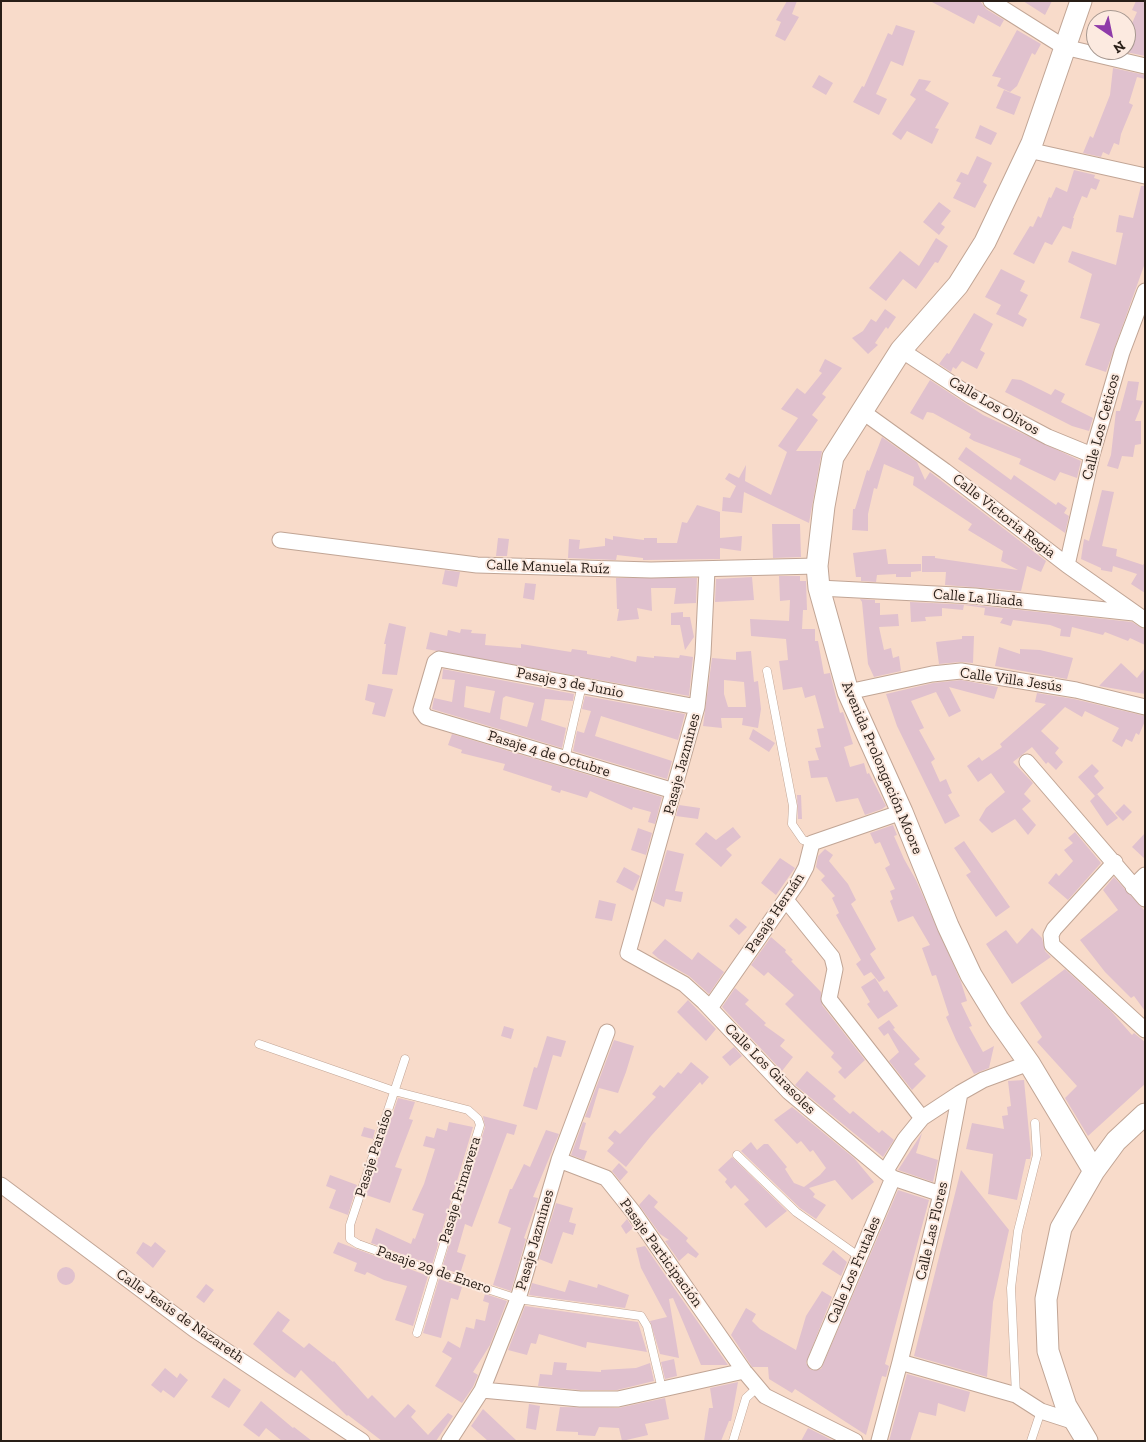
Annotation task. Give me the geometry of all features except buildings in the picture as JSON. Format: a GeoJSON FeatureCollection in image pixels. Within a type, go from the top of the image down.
{"type":"FeatureCollection","features":[{"type":"Feature","properties":{"kind":"street"},"geometry":{"type":"LineString","coordinates":[[991,1],[1064,47],[1145,66]]}},
{"type":"Feature","properties":{"kind":"street","name":"Avenida Prolongación Moore"},"geometry":{"type":"LineString","coordinates":[[1081,1],[1028,150],[985,242],[958,285],[901,350],[833,457],[824,506],[817,566],[819,588],[848,692],[902,812],[971,975],[998,1019],[1029,1063],[1094,1171]]}},
{"type":"Feature","properties":{"kind":"street"},"geometry":{"type":"LineString","coordinates":[[1028,150],[1145,176]]}},
{"type":"Feature","properties":{"kind":"street","name":"Calle Los Ceticos"},"geometry":{"type":"LineString","coordinates":[[1067,565],[1092,454],[1122,352],[1145,291]]}},
{"type":"Feature","properties":{"kind":"street","name":"Calle Los Olivos"},"geometry":{"type":"LineString","coordinates":[[901,350],[971,396],[1048,437],[1092,454]]}},
{"type":"Feature","properties":{"kind":"street","name":"Calle Victoria Regia"},"geometry":{"type":"LineString","coordinates":[[863,412],[946,470],[1067,565],[1140,616]]}},
{"type":"Feature","properties":{"kind":"street","name":"Calle Manuela Ruíz"},"geometry":{"type":"LineString","coordinates":[[280,540],[477,565],[707,570],[817,566]]}},
{"type":"Feature","properties":{"kind":"street","name":"Pasaje Jazmines"},"geometry":{"type":"LineString","coordinates":[[628,953],[697,707],[704,654],[707,570]]}},
{"type":"Feature","properties":{"kind":"street","name":"Calle La Iliada"},"geometry":{"type":"LineString","coordinates":[[819,588],[975,596],[1140,616]]}},
{"type":"Feature","properties":{"kind":"street","name":"Pasaje 3 de Junio"},"geometry":{"type":"LineString","coordinates":[[423,716],[422,710],[435,662],[442,659],[697,707]]}},
{"type":"Feature","properties":{"kind":"street","name":"Calle Villa Jesús"},"geometry":{"type":"LineString","coordinates":[[848,692],[932,674],[961,671],[1076,690],[1145,707]]}},
{"type":"Feature","properties":{"kind":"street","name":"Pasaje 4 de Octubre"},"geometry":{"type":"LineString","coordinates":[[423,716],[674,791]]}},
{"type":"Feature","properties":{"kind":"street"},"geometry":{"type":"LineString","coordinates":[[1027,762],[1145,899]]}},
{"type":"Feature","properties":{"kind":"street"},"geometry":{"type":"LineString","coordinates":[[812,843],[902,812]]}},
{"type":"Feature","properties":{"kind":"street","name":"Pasaje Hernán"},"geometry":{"type":"LineString","coordinates":[[710,1008],[786,900],[806,867],[812,843]]}},
{"type":"Feature","properties":{"kind":"street"},"geometry":{"type":"LineString","coordinates":[[1115,862],[1054,929],[1050,936],[1052,945],[1145,1030]]}},
{"type":"Feature","properties":{"kind":"street"},"geometry":{"type":"LineString","coordinates":[[1133,887],[1145,876]]}},
{"type":"Feature","properties":{"kind":"street"},"geometry":{"type":"LineString","coordinates":[[786,900],[832,957],[835,969],[829,1000],[922,1118]]}},
{"type":"Feature","properties":{"kind":"street","name":"Calle Los Girasoles"},"geometry":{"type":"LineString","coordinates":[[628,953],[684,984],[710,1008],[789,1092],[889,1175],[941,1194]]}},
{"type":"Feature","properties":{"kind":"street","name":"Pasaje Jazmines"},"geometry":{"type":"LineString","coordinates":[[449,1441],[482,1390],[518,1299],[559,1160],[607,1032]]}},
{"type":"Feature","properties":{"kind":"street"},"geometry":{"type":"LineString","coordinates":[[960,1093],[983,1080],[1029,1063]]}},
{"type":"Feature","properties":{"kind":"street","name":"Calle Los Frutales"},"geometry":{"type":"LineString","coordinates":[[815,1362],[860,1258],[889,1175],[905,1139],[922,1118],[960,1093]]}},
{"type":"Feature","properties":{"kind":"street","name":"Calle Las Flores"},"geometry":{"type":"LineString","coordinates":[[878,1441],[900,1362],[941,1194],[960,1093]]}},
{"type":"Feature","properties":{"kind":"street"},"geometry":{"type":"LineString","coordinates":[[1087,1441],[1066,1406],[1048,1351],[1046,1298],[1061,1228],[1094,1171],[1116,1141],[1145,1114]]}},
{"type":"Feature","properties":{"kind":"street","name":"Pasaje Participación"},"geometry":{"type":"LineString","coordinates":[[559,1160],[606,1178],[634,1213],[744,1370],[765,1396],[855,1441]]}},
{"type":"Feature","properties":{"kind":"street","name":"Calle Jesús de Nazareth"},"geometry":{"type":"LineString","coordinates":[[1,1185],[195,1330],[362,1441]]}},
{"type":"Feature","properties":{"kind":"street"},"geometry":{"type":"LineString","coordinates":[[900,1362],[1016,1395],[1041,1411],[1075,1422]]}},
{"type":"Feature","properties":{"kind":"street"},"geometry":{"type":"LineString","coordinates":[[482,1390],[580,1399],[618,1399],[744,1370]]}},
{"type":"Feature","properties":{"kind":"lane"},"geometry":{"type":"LineString","coordinates":[[767,671],[792,806],[792,824],[803,840],[812,843]]}},
{"type":"Feature","properties":{"kind":"lane"},"geometry":{"type":"LineString","coordinates":[[565,759],[582,685]]}},
{"type":"Feature","properties":{"kind":"lane"},"geometry":{"type":"LineString","coordinates":[[259,1044],[394,1091]]}},
{"type":"Feature","properties":{"kind":"lane","name":"Pasaje Paraíso"},"geometry":{"type":"LineString","coordinates":[[358,1244],[350,1239],[350,1225],[405,1059]]}},
{"type":"Feature","properties":{"kind":"lane","name":"Pasaje Primavera"},"geometry":{"type":"LineString","coordinates":[[394,1091],[468,1110],[478,1119],[480,1126],[417,1333]]}},
{"type":"Feature","properties":{"kind":"lane"},"geometry":{"type":"LineString","coordinates":[[1016,1395],[1012,1288],[1018,1231],[1037,1156],[1035,1123]]}},
{"type":"Feature","properties":{"kind":"lane"},"geometry":{"type":"LineString","coordinates":[[737,1155],[796,1212],[860,1258]]}},
{"type":"Feature","properties":{"kind":"lane","name":"Pasaje 29 de Enero"},"geometry":{"type":"LineString","coordinates":[[358,1244],[518,1299],[641,1316],[648,1326],[662,1389]]}},
{"type":"Feature","properties":{"kind":"lane"},"geometry":{"type":"LineString","coordinates":[[733,1441],[746,1398],[758,1387]]}},
{"type":"Feature","properties":{"kind":"lane"},"geometry":{"type":"LineString","coordinates":[[1031,1441],[1041,1411]]}}]}
